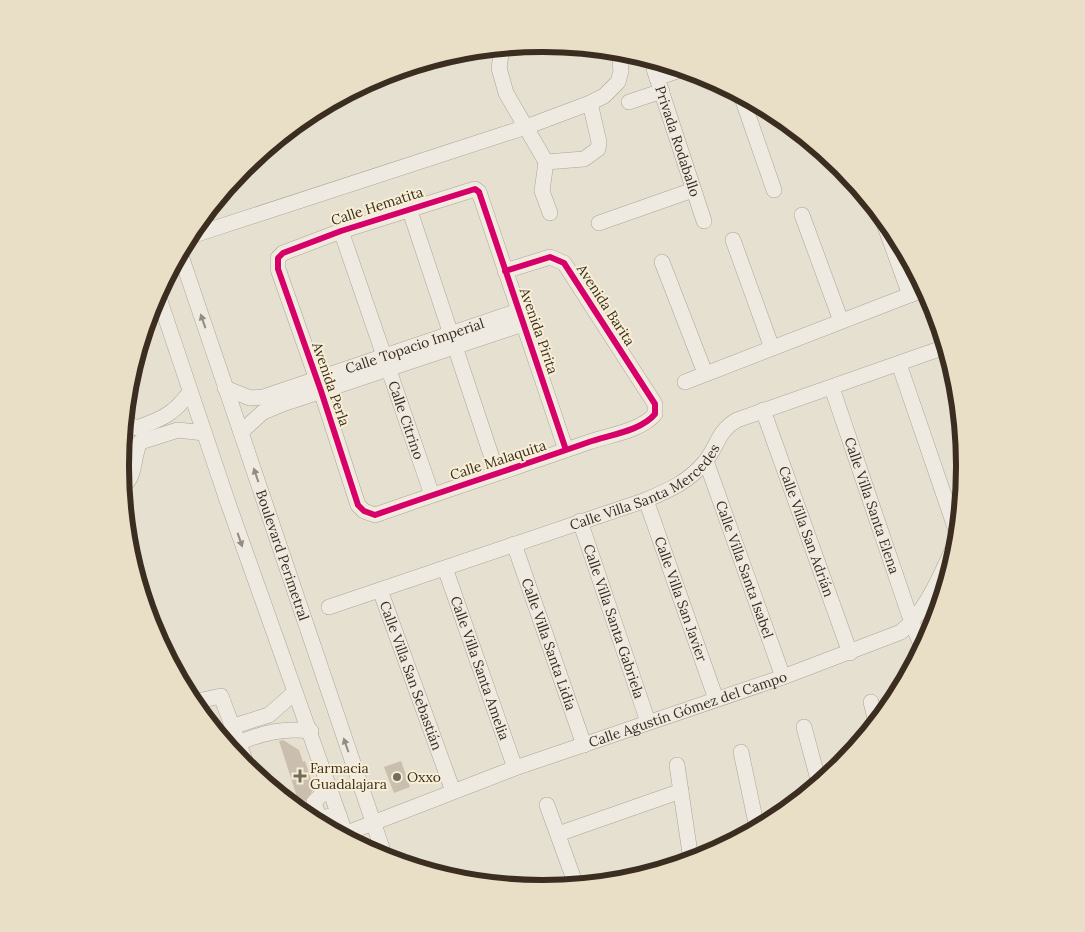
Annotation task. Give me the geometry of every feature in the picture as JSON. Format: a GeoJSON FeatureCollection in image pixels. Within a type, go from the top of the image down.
{"type":"FeatureCollection","features":[{"type":"Feature","properties":{"kind":"street"},"geometry":{"type":"LineString","coordinates":[[501,55],[499,68],[502,83],[546,162],[542,191],[550,214]]}},
{"type":"Feature","properties":{"kind":"street"},"geometry":{"type":"LineString","coordinates":[[201,233],[526,127],[590,103],[609,93],[618,82],[621,71],[620,60]]}},
{"type":"Feature","properties":{"kind":"street"},"geometry":{"type":"LineString","coordinates":[[629,102],[659,74]]}},
{"type":"Feature","properties":{"kind":"street","name":"Privada Rodaballo"},"geometry":{"type":"LineString","coordinates":[[659,74],[693,190],[704,220]]}},
{"type":"Feature","properties":{"kind":"street"},"geometry":{"type":"LineString","coordinates":[[546,162],[584,159],[598,150],[590,103]]}},
{"type":"Feature","properties":{"kind":"street"},"geometry":{"type":"LineString","coordinates":[[744,105],[774,190]]}},
{"type":"Feature","properties":{"kind":"street","name":"Calle Hematita"},"geometry":{"type":"LineString","coordinates":[[283,252],[409,208],[471,189],[479,192]]}},
{"type":"Feature","properties":{"kind":"street"},"geometry":{"type":"LineString","coordinates":[[599,223],[693,190]]}},
{"type":"Feature","properties":{"kind":"street","name":"Avenida Pirita"},"geometry":{"type":"LineString","coordinates":[[479,192],[566,450]]}},
{"type":"Feature","properties":{"kind":"street"},"geometry":{"type":"LineString","coordinates":[[409,208],[497,473]]}},
{"type":"Feature","properties":{"kind":"street"},"geometry":{"type":"LineString","coordinates":[[802,215],[840,321]]}},
{"type":"Feature","properties":{"kind":"street","name":"Calle Citrino"},"geometry":{"type":"LineString","coordinates":[[341,231],[432,495]]}},
{"type":"Feature","properties":{"kind":"street"},"geometry":{"type":"LineString","coordinates":[[733,240],[772,348]]}},
{"type":"Feature","properties":{"kind":"street"},"geometry":{"type":"LineString","coordinates":[[892,245],[910,295]]}},
{"type":"Feature","properties":{"kind":"street","name":"Avenida Perla"},"geometry":{"type":"LineString","coordinates":[[283,252],[278,258],[278,269],[319,385],[358,505],[364,512],[375,515]]}},
{"type":"Feature","properties":{"kind":"street","name":"Avenida Barita"},"geometry":{"type":"LineString","coordinates":[[505,271],[550,257],[564,263],[655,404],[655,414]]}},
{"type":"Feature","properties":{"kind":"street","name":"Boulevard Perimetral"},"geometry":{"type":"LineString","coordinates":[[183,262],[381,847]]}},
{"type":"Feature","properties":{"kind":"street"},"geometry":{"type":"LineString","coordinates":[[662,262],[705,373]]}},
{"type":"Feature","properties":{"kind":"street"},"geometry":{"type":"LineString","coordinates":[[686,382],[917,292]]}},
{"type":"Feature","properties":{"kind":"street"},"geometry":{"type":"LineString","coordinates":[[161,305],[294,693],[311,731],[343,828]]}},
{"type":"Feature","properties":{"kind":"street","name":"Calle Topacio Imperial"},"geometry":{"type":"LineString","coordinates":[[241,432],[265,404],[521,318]]}},
{"type":"Feature","properties":{"kind":"street","name":"Calle Villa Santa Mercedes"},"geometry":{"type":"LineString","coordinates":[[329,607],[646,500],[687,480],[706,461],[726,426],[763,410],[832,388],[939,350]]}},
{"type":"Feature","properties":{"kind":"street"},"geometry":{"type":"LineString","coordinates":[[899,364],[952,519]]}},
{"type":"Feature","properties":{"kind":"street","name":"Calle Topacio Imperial"},"geometry":{"type":"LineString","coordinates":[[226,388],[265,404]]}},
{"type":"Feature","properties":{"kind":"street","name":"Calle Villa Santa Elena"},"geometry":{"type":"LineString","coordinates":[[832,388],[918,638]]}},
{"type":"Feature","properties":{"kind":"street"},"geometry":{"type":"LineString","coordinates":[[130,481],[134,473],[136,451],[140,442],[158,428],[178,408],[190,392]]}},
{"type":"Feature","properties":{"kind":"street","name":"Calle Villa San Adrián"},"geometry":{"type":"LineString","coordinates":[[763,410],[850,653]]}},
{"type":"Feature","properties":{"kind":"street","name":"Calle Malaquita"},"geometry":{"type":"LineString","coordinates":[[375,515],[643,424],[655,414]]}},
{"type":"Feature","properties":{"kind":"street"},"geometry":{"type":"LineString","coordinates":[[131,427],[204,433]]}},
{"type":"Feature","properties":{"kind":"street","name":"Calle Villa Santa Isabel"},"geometry":{"type":"LineString","coordinates":[[706,461],[783,677]]}},
{"type":"Feature","properties":{"kind":"street","name":"Calle Villa San Javier"},"geometry":{"type":"LineString","coordinates":[[646,500],[716,699]]}},
{"type":"Feature","properties":{"kind":"street","name":"Calle Villa Santa Gabriela"},"geometry":{"type":"LineString","coordinates":[[580,521],[648,722]]}},
{"type":"Feature","properties":{"kind":"street","name":"Calle Villa Santa Lidia"},"geometry":{"type":"LineString","coordinates":[[514,544],[584,744]]}},
{"type":"Feature","properties":{"kind":"street","name":"Calle Villa Santa Amelia"},"geometry":{"type":"LineString","coordinates":[[445,568],[515,768]]}},
{"type":"Feature","properties":{"kind":"street","name":"Calle Agustín Gómez del Campo"},"geometry":{"type":"LineString","coordinates":[[351,832],[371,822],[515,768],[783,677],[901,632],[912,623],[932,595],[942,573]]}},
{"type":"Feature","properties":{"kind":"street","name":"Calle Villa San Sebastián"},"geometry":{"type":"LineString","coordinates":[[380,590],[453,791]]}},
{"type":"Feature","properties":{"kind":"street"},"geometry":{"type":"LineString","coordinates":[[239,743],[266,725],[294,693]]}},
{"type":"Feature","properties":{"kind":"street"},"geometry":{"type":"LineString","coordinates":[[202,700],[221,696],[241,748]]}},
{"type":"Feature","properties":{"kind":"street"},"geometry":{"type":"LineString","coordinates":[[871,702],[874,714]]}},
{"type":"Feature","properties":{"kind":"street"},"geometry":{"type":"LineString","coordinates":[[234,726],[266,725],[311,731]]}},
{"type":"Feature","properties":{"kind":"street"},"geometry":{"type":"LineString","coordinates":[[804,727],[817,775]]}},
{"type":"Feature","properties":{"kind":"street"},"geometry":{"type":"LineString","coordinates":[[741,752],[755,820]]}},
{"type":"Feature","properties":{"kind":"street"},"geometry":{"type":"LineString","coordinates":[[677,764],[690,852]]}},
{"type":"Feature","properties":{"kind":"street"},"geometry":{"type":"LineString","coordinates":[[558,834],[680,791]]}},
{"type":"Feature","properties":{"kind":"street"},"geometry":{"type":"LineString","coordinates":[[547,805],[574,879]]}},
{"type":"Feature","properties":{"kind":"building","name":"Farmacia Guadalajara"},"geometry":{"type":"Polygon","coordinates":[[[283,740],[299,750],[303,762],[305,761],[314,789],[305,801],[298,799],[279,741],[283,740]]]}},
{"type":"Feature","properties":{"kind":"building","name":"Oxxo"},"geometry":{"type":"Polygon","coordinates":[[[401,761],[410,787],[394,793],[384,767],[401,761]]]}},
{"type":"Feature","properties":{"kind":"cycle path"},"geometry":{"type":"LineString","coordinates":[[505,271],[550,257],[564,263],[655,404],[655,414],[642,425],[624,432],[589,442],[562,451],[375,515],[364,511],[358,505],[321,391],[278,269],[278,258],[283,253],[341,231],[475,189],[479,192],[566,450]]}},
{"type":"Feature","properties":{"kind":"place","name":"Farmacia Guadalajara"},"geometry":{"type":"Point","coordinates":[300,776]}},
{"type":"Feature","properties":{"kind":"place","name":"Oxxo"},"geometry":{"type":"Point","coordinates":[397,777]}}]}
